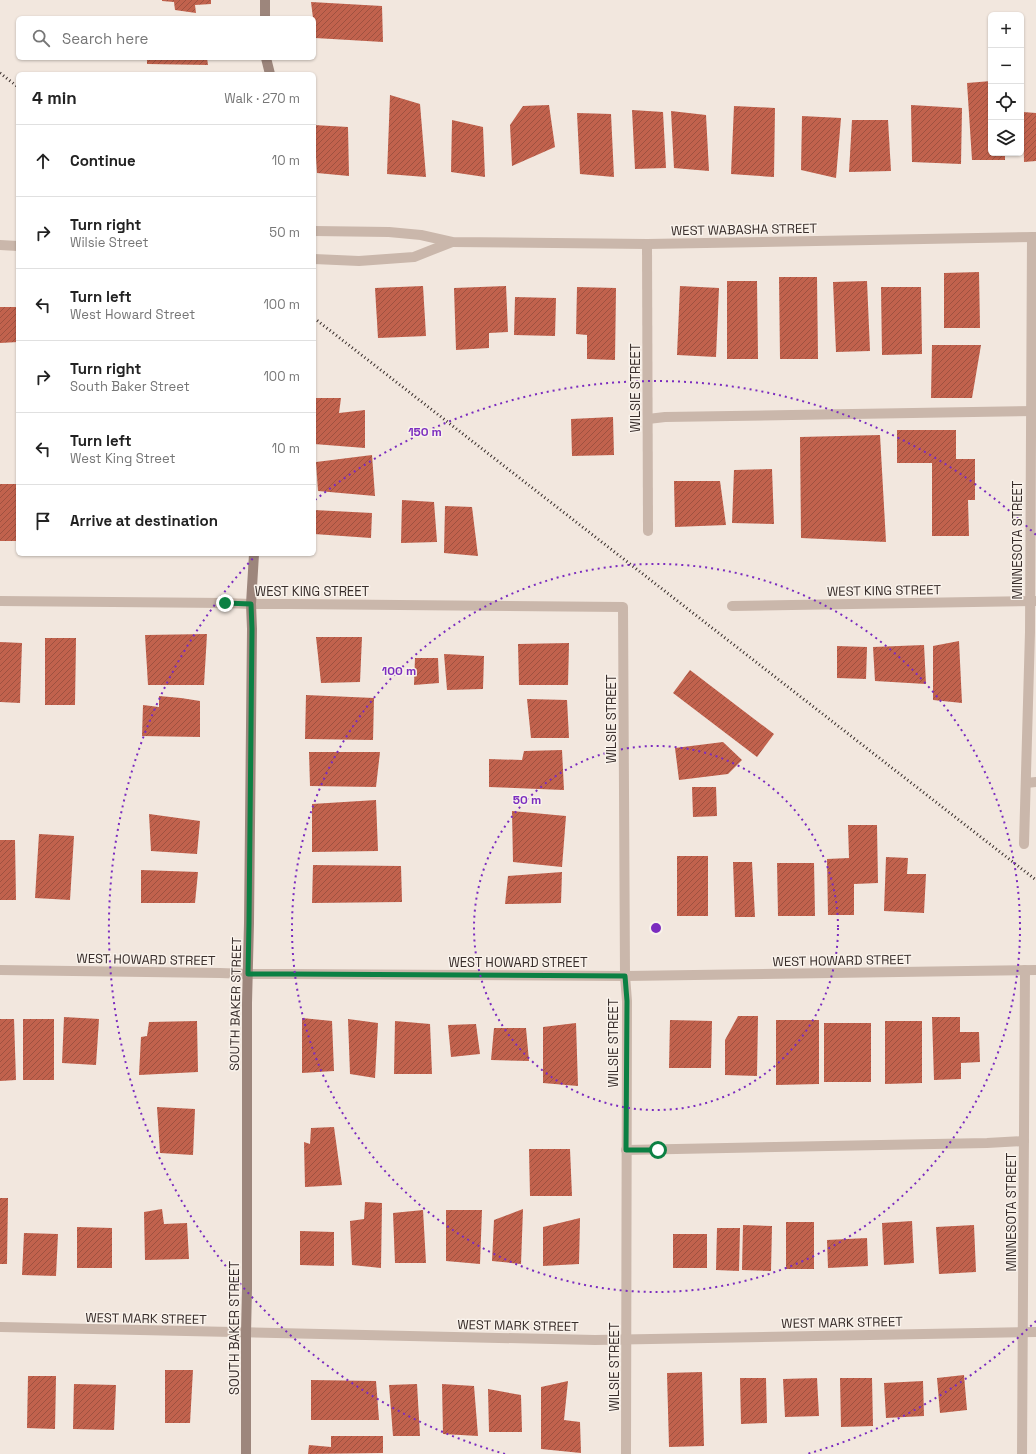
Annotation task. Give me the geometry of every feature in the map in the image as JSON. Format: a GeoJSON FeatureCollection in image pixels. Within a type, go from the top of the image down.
{"type":"FeatureCollection","features":[{"type":"Feature","properties":{"kind":"street"},"geometry":{"type":"LineString","coordinates":[[265,0],[265,16]]}},
{"type":"Feature","properties":{"kind":"street"},"geometry":{"type":"LineString","coordinates":[[262,72],[266,60]]}},
{"type":"Feature","properties":{"kind":"street"},"geometry":{"type":"LineString","coordinates":[[266,60],[269,72]]}},
{"type":"Feature","properties":{"kind":"street","name":"WEST WABASHA STREET"},"geometry":{"type":"LineString","coordinates":[[316,231],[421,235],[452,242],[646,244],[1034,237]]}},
{"type":"Feature","properties":{"kind":"street","name":"MINNESOTA STREET"},"geometry":{"type":"LineString","coordinates":[[1024,844],[1033,601],[1034,237]]}},
{"type":"Feature","properties":{"kind":"street","name":"WEST WABASHA STREET"},"geometry":{"type":"LineString","coordinates":[[316,259],[359,261],[414,257],[452,242]]}},
{"type":"Feature","properties":{"kind":"street","name":"WILSIE STREET"},"geometry":{"type":"LineString","coordinates":[[646,244],[648,531]]}},
{"type":"Feature","properties":{"kind":"street"},"geometry":{"type":"LineString","coordinates":[[0,245],[16,246]]}},
{"type":"Feature","properties":{"kind":"street"},"geometry":{"type":"LineString","coordinates":[[648,419],[665,417],[1034,411]]}},
{"type":"Feature","properties":{"kind":"street","name":"SOUTH BAKER STREET"},"geometry":{"type":"LineString","coordinates":[[246,1454],[251,604],[254,556]]}},
{"type":"Feature","properties":{"kind":"street","name":"WEST KING STREET"},"geometry":{"type":"LineString","coordinates":[[0,601],[623,607]]}},
{"type":"Feature","properties":{"kind":"street","name":"WEST KING STREET"},"geometry":{"type":"LineString","coordinates":[[732,606],[1033,601]]}},
{"type":"Feature","properties":{"kind":"street","name":"WILSIE STREET"},"geometry":{"type":"LineString","coordinates":[[623,607],[625,976],[627,1001],[626,1454]]}},
{"type":"Feature","properties":{"kind":"street"},"geometry":{"type":"LineString","coordinates":[[1026,783],[1036,782]]}},
{"type":"Feature","properties":{"kind":"street","name":"WEST HOWARD STREET"},"geometry":{"type":"LineString","coordinates":[[0,970],[248,974],[625,976],[1036,970]]}},
{"type":"Feature","properties":{"kind":"street","name":"MINNESOTA STREET"},"geometry":{"type":"LineString","coordinates":[[1022,1454],[1025,970]]}},
{"type":"Feature","properties":{"kind":"street"},"geometry":{"type":"LineString","coordinates":[[626,1150],[1024,1141]]}},
{"type":"Feature","properties":{"kind":"street","name":"WEST MARK STREET"},"geometry":{"type":"LineString","coordinates":[[0,1328],[587,1340],[1036,1332]]}},
{"type":"Feature","properties":{"kind":"building"},"geometry":{"type":"Polygon","coordinates":[[[162,0],[211,0],[211,4],[195,5],[196,13],[175,10],[174,2],[162,0]]]}},
{"type":"Feature","properties":{"kind":"building"},"geometry":{"type":"Polygon","coordinates":[[[311,2],[382,6],[383,42],[316,38],[316,16],[313,16],[311,2]]]}},
{"type":"Feature","properties":{"kind":"building"},"geometry":{"type":"Polygon","coordinates":[[[147,60],[207,60],[208,65],[147,64],[147,60]]]}},
{"type":"Feature","properties":{"kind":"building"},"geometry":{"type":"Polygon","coordinates":[[[988,81],[988,156],[1005,156],[1005,160],[972,160],[967,83],[988,81]]]}},
{"type":"Feature","properties":{"kind":"building"},"geometry":{"type":"Polygon","coordinates":[[[390,95],[420,104],[426,177],[387,174],[390,95]]]}},
{"type":"Feature","properties":{"kind":"building"},"geometry":{"type":"Polygon","coordinates":[[[549,105],[555,147],[512,166],[510,125],[523,106],[549,105]]]}},
{"type":"Feature","properties":{"kind":"building"},"geometry":{"type":"Polygon","coordinates":[[[911,105],[962,108],[961,164],[912,162],[911,105]]]}},
{"type":"Feature","properties":{"kind":"building"},"geometry":{"type":"Polygon","coordinates":[[[734,106],[775,108],[774,177],[731,174],[734,106]]]}},
{"type":"Feature","properties":{"kind":"building"},"geometry":{"type":"Polygon","coordinates":[[[632,110],[663,112],[666,168],[635,169],[632,110]]]}},
{"type":"Feature","properties":{"kind":"building"},"geometry":{"type":"Polygon","coordinates":[[[671,111],[706,115],[709,171],[674,168],[671,111]]]}},
{"type":"Feature","properties":{"kind":"building"},"geometry":{"type":"Polygon","coordinates":[[[1024,112],[1036,113],[1036,161],[1024,162],[1024,112]]]}},
{"type":"Feature","properties":{"kind":"building"},"geometry":{"type":"Polygon","coordinates":[[[577,113],[611,114],[614,177],[580,174],[577,113]]]}},
{"type":"Feature","properties":{"kind":"building"},"geometry":{"type":"Polygon","coordinates":[[[802,116],[841,118],[836,178],[801,170],[802,116]]]}},
{"type":"Feature","properties":{"kind":"building"},"geometry":{"type":"Polygon","coordinates":[[[452,120],[483,127],[485,177],[451,172],[452,120]]]}},
{"type":"Feature","properties":{"kind":"building"},"geometry":{"type":"Polygon","coordinates":[[[852,120],[888,120],[891,171],[849,172],[852,120]]]}},
{"type":"Feature","properties":{"kind":"building"},"geometry":{"type":"Polygon","coordinates":[[[316,125],[348,127],[349,176],[317,173],[316,125]]]}},
{"type":"Feature","properties":{"kind":"building"},"geometry":{"type":"Polygon","coordinates":[[[979,272],[980,328],[944,328],[944,273],[979,272]]]}},
{"type":"Feature","properties":{"kind":"building"},"geometry":{"type":"Polygon","coordinates":[[[779,277],[817,277],[818,359],[780,359],[779,277]]]}},
{"type":"Feature","properties":{"kind":"building"},"geometry":{"type":"Polygon","coordinates":[[[727,281],[757,281],[758,359],[727,359],[727,281]]]}},
{"type":"Feature","properties":{"kind":"building"},"geometry":{"type":"Polygon","coordinates":[[[867,281],[870,351],[836,352],[833,282],[867,281]]]}},
{"type":"Feature","properties":{"kind":"building"},"geometry":{"type":"Polygon","coordinates":[[[423,286],[426,336],[378,338],[375,288],[423,286]]]}},
{"type":"Feature","properties":{"kind":"building"},"geometry":{"type":"Polygon","coordinates":[[[506,286],[508,332],[489,333],[489,348],[456,350],[454,288],[506,286]]]}},
{"type":"Feature","properties":{"kind":"building"},"geometry":{"type":"Polygon","coordinates":[[[680,286],[719,288],[716,357],[677,355],[680,286]]]}},
{"type":"Feature","properties":{"kind":"building"},"geometry":{"type":"Polygon","coordinates":[[[577,287],[616,288],[615,360],[587,359],[587,335],[576,334],[577,287]]]}},
{"type":"Feature","properties":{"kind":"building"},"geometry":{"type":"Polygon","coordinates":[[[881,287],[921,287],[922,354],[882,355],[881,287]]]}},
{"type":"Feature","properties":{"kind":"building"},"geometry":{"type":"Polygon","coordinates":[[[515,297],[556,298],[555,336],[514,335],[515,297]]]}},
{"type":"Feature","properties":{"kind":"building"},"geometry":{"type":"Polygon","coordinates":[[[0,307],[16,307],[16,342],[0,343],[0,307]]]}},
{"type":"Feature","properties":{"kind":"building"},"geometry":{"type":"Polygon","coordinates":[[[932,345],[981,345],[972,398],[931,398],[932,345]]]}},
{"type":"Feature","properties":{"kind":"building"},"geometry":{"type":"Polygon","coordinates":[[[316,398],[341,398],[339,413],[365,410],[365,448],[316,444],[316,398]]]}},
{"type":"Feature","properties":{"kind":"building"},"geometry":{"type":"Polygon","coordinates":[[[613,417],[614,455],[572,456],[571,419],[613,417]]]}},
{"type":"Feature","properties":{"kind":"building"},"geometry":{"type":"Polygon","coordinates":[[[897,430],[956,430],[956,459],[975,459],[975,500],[968,500],[969,536],[932,536],[932,463],[897,463],[897,430]]]}},
{"type":"Feature","properties":{"kind":"building"},"geometry":{"type":"Polygon","coordinates":[[[880,435],[886,542],[801,538],[800,437],[880,435]]]}},
{"type":"Feature","properties":{"kind":"building"},"geometry":{"type":"Polygon","coordinates":[[[372,455],[375,496],[318,491],[316,462],[372,455]]]}},
{"type":"Feature","properties":{"kind":"building"},"geometry":{"type":"Polygon","coordinates":[[[772,469],[774,524],[732,523],[734,470],[772,469]]]}},
{"type":"Feature","properties":{"kind":"building"},"geometry":{"type":"Polygon","coordinates":[[[674,481],[720,481],[726,525],[675,527],[674,481]]]}},
{"type":"Feature","properties":{"kind":"building"},"geometry":{"type":"Polygon","coordinates":[[[0,484],[16,484],[16,541],[0,541],[0,484]]]}},
{"type":"Feature","properties":{"kind":"building"},"geometry":{"type":"Polygon","coordinates":[[[402,500],[434,502],[437,542],[401,543],[402,500]]]}},
{"type":"Feature","properties":{"kind":"building"},"geometry":{"type":"Polygon","coordinates":[[[445,506],[472,507],[478,556],[444,553],[445,506]]]}},
{"type":"Feature","properties":{"kind":"building"},"geometry":{"type":"Polygon","coordinates":[[[316,510],[372,513],[371,538],[316,534],[316,510]]]}},
{"type":"Feature","properties":{"kind":"building"},"geometry":{"type":"Polygon","coordinates":[[[207,634],[204,685],[148,685],[145,635],[207,634]]]}},
{"type":"Feature","properties":{"kind":"building"},"geometry":{"type":"Polygon","coordinates":[[[316,637],[362,637],[360,682],[321,683],[316,637]]]}},
{"type":"Feature","properties":{"kind":"building"},"geometry":{"type":"Polygon","coordinates":[[[45,638],[76,638],[75,705],[45,705],[45,638]]]}},
{"type":"Feature","properties":{"kind":"building"},"geometry":{"type":"Polygon","coordinates":[[[959,641],[962,703],[933,700],[933,646],[959,641]]]}},
{"type":"Feature","properties":{"kind":"building"},"geometry":{"type":"Polygon","coordinates":[[[0,642],[22,643],[20,703],[0,702],[0,642]]]}},
{"type":"Feature","properties":{"kind":"building"},"geometry":{"type":"Polygon","coordinates":[[[569,643],[568,685],[519,685],[518,644],[569,643]]]}},
{"type":"Feature","properties":{"kind":"building"},"geometry":{"type":"Polygon","coordinates":[[[924,645],[926,684],[875,681],[873,647],[924,645]]]}},
{"type":"Feature","properties":{"kind":"building"},"geometry":{"type":"Polygon","coordinates":[[[837,646],[867,647],[866,679],[837,678],[837,646]]]}},
{"type":"Feature","properties":{"kind":"building"},"geometry":{"type":"Polygon","coordinates":[[[444,654],[484,656],[483,689],[447,690],[444,654]]]}},
{"type":"Feature","properties":{"kind":"building"},"geometry":{"type":"Polygon","coordinates":[[[415,658],[438,658],[439,683],[414,685],[415,658]]]}},
{"type":"Feature","properties":{"kind":"building"},"geometry":{"type":"Polygon","coordinates":[[[690,670],[774,734],[757,757],[673,693],[690,670]]]}},
{"type":"Feature","properties":{"kind":"building"},"geometry":{"type":"Polygon","coordinates":[[[306,695],[374,698],[373,740],[305,739],[306,695]]]}},
{"type":"Feature","properties":{"kind":"building"},"geometry":{"type":"Polygon","coordinates":[[[159,696],[200,701],[200,737],[142,736],[143,705],[159,707],[159,696]]]}},
{"type":"Feature","properties":{"kind":"building"},"geometry":{"type":"Polygon","coordinates":[[[527,699],[567,700],[569,738],[531,738],[527,699]]]}},
{"type":"Feature","properties":{"kind":"building"},"geometry":{"type":"Polygon","coordinates":[[[723,742],[742,760],[728,774],[679,780],[675,748],[723,742]]]}},
{"type":"Feature","properties":{"kind":"building"},"geometry":{"type":"Polygon","coordinates":[[[562,750],[564,790],[489,787],[489,759],[522,760],[524,751],[562,750]]]}},
{"type":"Feature","properties":{"kind":"building"},"geometry":{"type":"Polygon","coordinates":[[[309,752],[380,752],[376,787],[310,786],[309,752]]]}},
{"type":"Feature","properties":{"kind":"building"},"geometry":{"type":"Polygon","coordinates":[[[692,787],[716,787],[717,816],[693,817],[692,787]]]}},
{"type":"Feature","properties":{"kind":"building"},"geometry":{"type":"Polygon","coordinates":[[[376,800],[378,851],[312,852],[312,804],[376,800]]]}},
{"type":"Feature","properties":{"kind":"building"},"geometry":{"type":"Polygon","coordinates":[[[512,811],[566,816],[562,867],[513,862],[512,811]]]}},
{"type":"Feature","properties":{"kind":"building"},"geometry":{"type":"Polygon","coordinates":[[[149,814],[200,821],[197,854],[151,851],[149,814]]]}},
{"type":"Feature","properties":{"kind":"building"},"geometry":{"type":"Polygon","coordinates":[[[848,825],[877,825],[878,883],[854,884],[854,915],[828,915],[827,859],[849,858],[848,825]]]}},
{"type":"Feature","properties":{"kind":"building"},"geometry":{"type":"Polygon","coordinates":[[[39,834],[74,836],[70,900],[35,898],[39,834]]]}},
{"type":"Feature","properties":{"kind":"building"},"geometry":{"type":"Polygon","coordinates":[[[0,840],[15,840],[16,900],[0,900],[0,840]]]}},
{"type":"Feature","properties":{"kind":"building"},"geometry":{"type":"Polygon","coordinates":[[[677,856],[708,856],[708,916],[677,916],[677,856]]]}},
{"type":"Feature","properties":{"kind":"building"},"geometry":{"type":"Polygon","coordinates":[[[886,857],[908,858],[907,874],[926,874],[924,913],[884,911],[886,857]]]}},
{"type":"Feature","properties":{"kind":"building"},"geometry":{"type":"Polygon","coordinates":[[[733,862],[752,862],[755,917],[735,917],[733,862]]]}},
{"type":"Feature","properties":{"kind":"building"},"geometry":{"type":"Polygon","coordinates":[[[777,863],[814,863],[815,916],[778,916],[777,863]]]}},
{"type":"Feature","properties":{"kind":"building"},"geometry":{"type":"Polygon","coordinates":[[[313,865],[401,866],[402,902],[312,903],[313,865]]]}},
{"type":"Feature","properties":{"kind":"building"},"geometry":{"type":"Polygon","coordinates":[[[141,870],[198,872],[195,903],[141,903],[141,870]]]}},
{"type":"Feature","properties":{"kind":"building"},"geometry":{"type":"Polygon","coordinates":[[[562,872],[561,903],[505,904],[508,876],[562,872]]]}},
{"type":"Feature","properties":{"kind":"building"},"geometry":{"type":"Polygon","coordinates":[[[738,1016],[758,1016],[757,1076],[725,1075],[725,1040],[738,1016]]]}},
{"type":"Feature","properties":{"kind":"building"},"geometry":{"type":"Polygon","coordinates":[[[64,1017],[99,1019],[96,1065],[62,1063],[64,1017]]]}},
{"type":"Feature","properties":{"kind":"building"},"geometry":{"type":"Polygon","coordinates":[[[932,1017],[960,1017],[960,1032],[979,1032],[980,1062],[961,1063],[961,1079],[934,1080],[932,1017]]]}},
{"type":"Feature","properties":{"kind":"building"},"geometry":{"type":"Polygon","coordinates":[[[302,1018],[332,1021],[334,1071],[302,1073],[302,1018]]]}},
{"type":"Feature","properties":{"kind":"building"},"geometry":{"type":"Polygon","coordinates":[[[0,1019],[14,1019],[16,1080],[0,1081],[0,1019]]]}},
{"type":"Feature","properties":{"kind":"building"},"geometry":{"type":"Polygon","coordinates":[[[23,1019],[54,1019],[54,1080],[23,1080],[23,1019]]]}},
{"type":"Feature","properties":{"kind":"building"},"geometry":{"type":"Polygon","coordinates":[[[348,1019],[378,1023],[375,1078],[350,1074],[348,1019]]]}},
{"type":"Feature","properties":{"kind":"building"},"geometry":{"type":"Polygon","coordinates":[[[670,1020],[712,1021],[711,1068],[669,1068],[670,1020]]]}},
{"type":"Feature","properties":{"kind":"building"},"geometry":{"type":"Polygon","coordinates":[[[776,1020],[819,1020],[819,1084],[776,1085],[776,1020]]]}},
{"type":"Feature","properties":{"kind":"building"},"geometry":{"type":"Polygon","coordinates":[[[197,1021],[198,1072],[139,1075],[141,1037],[147,1036],[149,1022],[197,1021]]]}},
{"type":"Feature","properties":{"kind":"building"},"geometry":{"type":"Polygon","coordinates":[[[395,1021],[430,1024],[432,1074],[394,1074],[395,1021]]]}},
{"type":"Feature","properties":{"kind":"building"},"geometry":{"type":"Polygon","coordinates":[[[885,1021],[922,1021],[922,1083],[885,1084],[885,1021]]]}},
{"type":"Feature","properties":{"kind":"building"},"geometry":{"type":"Polygon","coordinates":[[[576,1023],[578,1086],[543,1083],[543,1027],[576,1023]]]}},
{"type":"Feature","properties":{"kind":"building"},"geometry":{"type":"Polygon","coordinates":[[[824,1023],[871,1023],[871,1082],[824,1082],[824,1023]]]}},
{"type":"Feature","properties":{"kind":"building"},"geometry":{"type":"Polygon","coordinates":[[[476,1024],[480,1054],[451,1057],[448,1025],[476,1024]]]}},
{"type":"Feature","properties":{"kind":"building"},"geometry":{"type":"Polygon","coordinates":[[[494,1028],[526,1028],[529,1061],[491,1060],[494,1028]]]}},
{"type":"Feature","properties":{"kind":"building"},"geometry":{"type":"Polygon","coordinates":[[[157,1107],[195,1109],[193,1155],[160,1153],[157,1107]]]}},
{"type":"Feature","properties":{"kind":"building"},"geometry":{"type":"Polygon","coordinates":[[[334,1127],[342,1185],[305,1187],[304,1142],[310,1144],[311,1128],[334,1127]]]}},
{"type":"Feature","properties":{"kind":"building"},"geometry":{"type":"Polygon","coordinates":[[[529,1149],[570,1149],[572,1196],[530,1196],[529,1149]]]}},
{"type":"Feature","properties":{"kind":"building"},"geometry":{"type":"Polygon","coordinates":[[[0,1198],[8,1198],[7,1264],[0,1264],[0,1198]]]}},
{"type":"Feature","properties":{"kind":"building"},"geometry":{"type":"Polygon","coordinates":[[[365,1202],[382,1203],[381,1268],[352,1265],[350,1221],[364,1219],[365,1202]]]}},
{"type":"Feature","properties":{"kind":"building"},"geometry":{"type":"Polygon","coordinates":[[[162,1209],[164,1224],[187,1223],[189,1259],[145,1260],[144,1212],[162,1209]]]}},
{"type":"Feature","properties":{"kind":"building"},"geometry":{"type":"Polygon","coordinates":[[[523,1209],[521,1264],[492,1261],[494,1220],[523,1209]]]}},
{"type":"Feature","properties":{"kind":"building"},"geometry":{"type":"Polygon","coordinates":[[[423,1210],[426,1263],[395,1263],[393,1213],[423,1210]]]}},
{"type":"Feature","properties":{"kind":"building"},"geometry":{"type":"Polygon","coordinates":[[[446,1210],[482,1210],[480,1264],[446,1261],[446,1210]]]}},
{"type":"Feature","properties":{"kind":"building"},"geometry":{"type":"Polygon","coordinates":[[[580,1218],[579,1264],[543,1266],[543,1227],[580,1218]]]}},
{"type":"Feature","properties":{"kind":"building"},"geometry":{"type":"Polygon","coordinates":[[[912,1221],[914,1263],[884,1265],[882,1223],[912,1221]]]}},
{"type":"Feature","properties":{"kind":"building"},"geometry":{"type":"Polygon","coordinates":[[[786,1222],[814,1222],[814,1269],[786,1269],[786,1222]]]}},
{"type":"Feature","properties":{"kind":"building"},"geometry":{"type":"Polygon","coordinates":[[[743,1225],[772,1226],[771,1271],[742,1270],[743,1225]]]}},
{"type":"Feature","properties":{"kind":"building"},"geometry":{"type":"Polygon","coordinates":[[[974,1225],[976,1272],[939,1274],[936,1227],[974,1225]]]}},
{"type":"Feature","properties":{"kind":"building"},"geometry":{"type":"Polygon","coordinates":[[[77,1227],[112,1228],[112,1268],[77,1268],[77,1227]]]}},
{"type":"Feature","properties":{"kind":"building"},"geometry":{"type":"Polygon","coordinates":[[[717,1228],[740,1228],[739,1271],[716,1270],[717,1228]]]}},
{"type":"Feature","properties":{"kind":"building"},"geometry":{"type":"Polygon","coordinates":[[[300,1231],[334,1232],[334,1266],[300,1265],[300,1231]]]}},
{"type":"Feature","properties":{"kind":"building"},"geometry":{"type":"Polygon","coordinates":[[[24,1233],[58,1234],[56,1276],[22,1275],[24,1233]]]}},
{"type":"Feature","properties":{"kind":"building"},"geometry":{"type":"Polygon","coordinates":[[[673,1234],[707,1234],[707,1268],[673,1268],[673,1234]]]}},
{"type":"Feature","properties":{"kind":"building"},"geometry":{"type":"Polygon","coordinates":[[[867,1238],[868,1266],[828,1268],[827,1240],[867,1238]]]}},
{"type":"Feature","properties":{"kind":"building"},"geometry":{"type":"Polygon","coordinates":[[[165,1370],[193,1370],[190,1423],[165,1423],[165,1370]]]}},
{"type":"Feature","properties":{"kind":"building"},"geometry":{"type":"Polygon","coordinates":[[[702,1372],[704,1446],[669,1447],[667,1373],[702,1372]]]}},
{"type":"Feature","properties":{"kind":"building"},"geometry":{"type":"Polygon","coordinates":[[[964,1375],[967,1410],[940,1413],[937,1378],[964,1375]]]}},
{"type":"Feature","properties":{"kind":"building"},"geometry":{"type":"Polygon","coordinates":[[[28,1376],[56,1376],[55,1429],[27,1428],[28,1376]]]}},
{"type":"Feature","properties":{"kind":"building"},"geometry":{"type":"Polygon","coordinates":[[[740,1378],[766,1378],[767,1423],[741,1424],[740,1378]]]}},
{"type":"Feature","properties":{"kind":"building"},"geometry":{"type":"Polygon","coordinates":[[[817,1378],[819,1416],[785,1417],[783,1379],[817,1378]]]}},
{"type":"Feature","properties":{"kind":"building"},"geometry":{"type":"Polygon","coordinates":[[[840,1378],[872,1378],[873,1426],[841,1427],[840,1378]]]}},
{"type":"Feature","properties":{"kind":"building"},"geometry":{"type":"Polygon","coordinates":[[[311,1380],[376,1381],[379,1420],[311,1420],[311,1380]]]}},
{"type":"Feature","properties":{"kind":"building"},"geometry":{"type":"Polygon","coordinates":[[[568,1381],[564,1420],[580,1422],[581,1453],[541,1449],[541,1387],[568,1381]]]}},
{"type":"Feature","properties":{"kind":"building"},"geometry":{"type":"Polygon","coordinates":[[[923,1381],[924,1416],[886,1418],[884,1383],[923,1381]]]}},
{"type":"Feature","properties":{"kind":"building"},"geometry":{"type":"Polygon","coordinates":[[[74,1384],[116,1385],[114,1430],[73,1429],[74,1384]]]}},
{"type":"Feature","properties":{"kind":"building"},"geometry":{"type":"Polygon","coordinates":[[[417,1384],[420,1436],[393,1436],[389,1385],[417,1384]]]}},
{"type":"Feature","properties":{"kind":"building"},"geometry":{"type":"Polygon","coordinates":[[[442,1384],[474,1386],[478,1436],[443,1434],[442,1384]]]}},
{"type":"Feature","properties":{"kind":"building"},"geometry":{"type":"Polygon","coordinates":[[[488,1389],[521,1395],[522,1432],[489,1432],[488,1389]]]}},
{"type":"Feature","properties":{"kind":"building"},"geometry":{"type":"Polygon","coordinates":[[[331,1436],[383,1436],[383,1453],[308,1454],[309,1445],[331,1447],[331,1436]]]}},
{"type":"Feature","properties":{"kind":"railway"},"geometry":{"type":"LineString","coordinates":[[0,73],[16,85]]}},
{"type":"Feature","properties":{"kind":"railway"},"geometry":{"type":"LineString","coordinates":[[316,320],[1036,880]]}},
{"type":"Feature","properties":{"kind":"route"},"geometry":{"type":"LineString","coordinates":[[225,603],[251,604],[252,629],[248,974],[625,976],[627,1001],[626,1150],[658,1150]]}}]}
